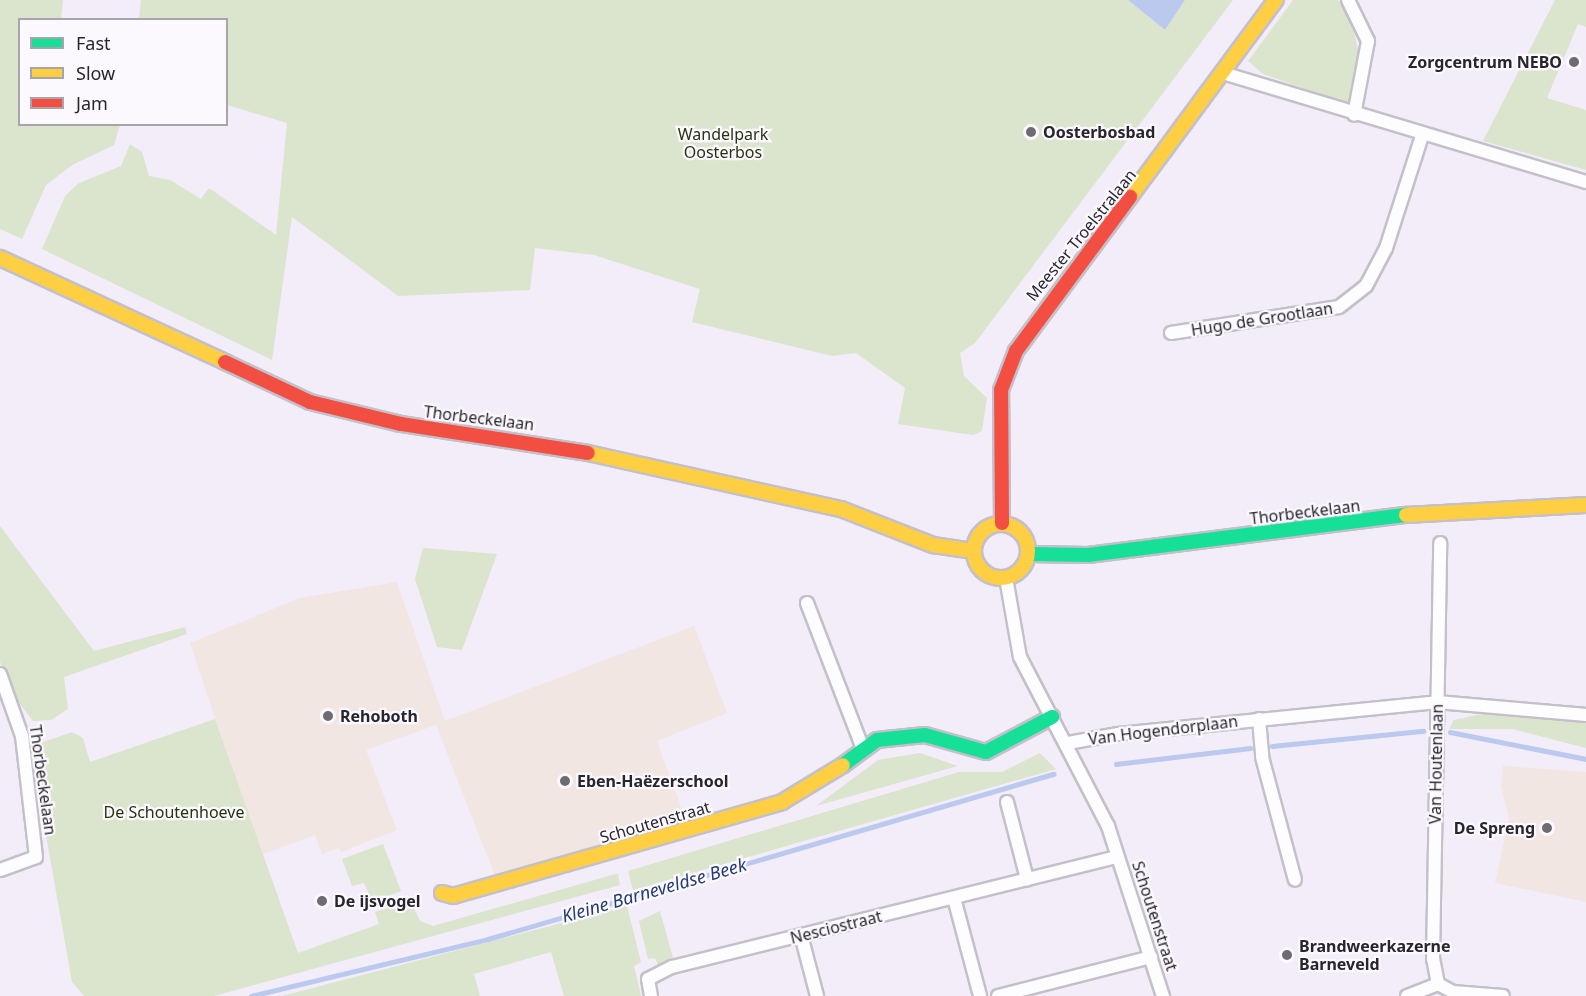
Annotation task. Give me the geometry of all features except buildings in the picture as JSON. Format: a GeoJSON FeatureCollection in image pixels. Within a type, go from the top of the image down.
{"type":"FeatureCollection","features":[{"type":"Feature","properties":{"kind":"main road","name":"Meester Troelstralaan"},"geometry":{"type":"LineString","coordinates":[[1002,523],[1001,390],[1007,369],[1036,317],[1226,74],[1276,0]]}},
{"type":"Feature","properties":{"kind":"main road","name":"Thorbeckelaan"},"geometry":{"type":"LineString","coordinates":[[0,258],[310,402],[400,424],[608,456],[841,509],[933,545],[973,551]]}},
{"type":"Feature","properties":{"kind":"main road","name":"Thorbeckelaan"},"geometry":{"type":"LineString","coordinates":[[1028,554],[1088,555],[1441,512],[1586,505]]}},
{"type":"Feature","properties":{"kind":"main road"},"geometry":{"type":"LineString","coordinates":[[1002,523],[1022,533],[1028,554],[1024,565],[1006,578],[983,572],[973,551],[981,531],[1002,523]]}},
{"type":"Feature","properties":{"kind":"main road","name":"Schoutenstraat"},"geometry":{"type":"LineString","coordinates":[[442,893],[453,896],[782,802],[815,785],[862,746],[906,734],[986,752],[1052,717]]}},
{"type":"Feature","properties":{"kind":"street"},"geometry":{"type":"LineString","coordinates":[[1348,0],[1361,19],[1368,50],[1354,115]]}},
{"type":"Feature","properties":{"kind":"street"},"geometry":{"type":"LineString","coordinates":[[1226,74],[1422,136],[1586,182]]}},
{"type":"Feature","properties":{"kind":"street","name":"Hugo de Grootlaan"},"geometry":{"type":"LineString","coordinates":[[1171,333],[1339,307],[1366,286],[1386,248],[1422,136]]}},
{"type":"Feature","properties":{"kind":"street","name":"Van Houtenlaan"},"geometry":{"type":"LineString","coordinates":[[1438,984],[1433,959],[1440,543]]}},
{"type":"Feature","properties":{"kind":"street","name":"Schoutenstraat"},"geometry":{"type":"LineString","coordinates":[[1006,578],[1020,657],[1068,743],[1118,857],[1163,996]]}},
{"type":"Feature","properties":{"kind":"street"},"geometry":{"type":"LineString","coordinates":[[807,603],[862,746]]}},
{"type":"Feature","properties":{"kind":"street","name":"Thorbeckelaan"},"geometry":{"type":"LineString","coordinates":[[0,674],[22,736],[36,857],[0,870]]}},
{"type":"Feature","properties":{"kind":"street","name":"Van Hogendorplaan"},"geometry":{"type":"LineString","coordinates":[[1068,743],[1259,719],[1437,702],[1586,715]]}},
{"type":"Feature","properties":{"kind":"street","name":"Van Hogendorplaan"},"geometry":{"type":"LineString","coordinates":[[1259,719],[1262,757],[1295,880]]}},
{"type":"Feature","properties":{"kind":"street"},"geometry":{"type":"LineString","coordinates":[[1007,802],[1027,879]]}},
{"type":"Feature","properties":{"kind":"street","name":"Nesciostraat"},"geometry":{"type":"LineString","coordinates":[[651,996],[648,979],[672,967],[1118,857]]}},
{"type":"Feature","properties":{"kind":"street"},"geometry":{"type":"LineString","coordinates":[[954,898],[980,996]]}},
{"type":"Feature","properties":{"kind":"street"},"geometry":{"type":"LineString","coordinates":[[801,935],[817,996]]}},
{"type":"Feature","properties":{"kind":"street"},"geometry":{"type":"LineString","coordinates":[[998,996],[1151,957]]}},
{"type":"Feature","properties":{"kind":"street"},"geometry":{"type":"LineString","coordinates":[[1407,996],[1438,984],[1453,992],[1503,996]]}},
{"type":"Feature","properties":{"kind":"shaded area"},"geometry":{"type":"Polygon","coordinates":[[[397,582],[445,721],[694,626],[727,713],[657,741],[686,821],[495,876],[436,725],[366,750],[397,830],[341,852],[339,848],[322,854],[315,835],[261,855],[190,643],[300,598],[397,582]]]}},
{"type":"Feature","properties":{"kind":"shaded area","name":"De Spreng"},"geometry":{"type":"Polygon","coordinates":[[[1503,766],[1586,772],[1586,902],[1495,883],[1509,819],[1501,786],[1503,766]]]}},
{"type":"Feature","properties":{"kind":"green space"},"geometry":{"type":"Polygon","coordinates":[[[0,0],[63,0],[61,18],[18,18],[18,126],[120,126],[114,145],[72,165],[46,185],[22,239],[0,229],[0,0]]]}},
{"type":"Feature","properties":{"kind":"green space","name":"Wandelpark Oosterbos"},"geometry":{"type":"Polygon","coordinates":[[[141,0],[1128,0],[1165,30],[1185,0],[1233,0],[975,343],[960,353],[964,376],[987,398],[982,431],[973,435],[898,424],[905,388],[856,353],[832,356],[692,322],[700,289],[594,255],[535,248],[530,290],[398,296],[292,217],[272,360],[42,249],[65,196],[79,183],[121,166],[130,144],[142,152],[149,176],[170,180],[201,199],[209,188],[276,235],[287,123],[228,105],[228,18],[139,18],[141,0]]]}},
{"type":"Feature","properties":{"kind":"green space"},"geometry":{"type":"Polygon","coordinates":[[[1293,0],[1338,0],[1349,11],[1359,54],[1349,104],[1263,74],[1248,61],[1293,0]]]}},
{"type":"Feature","properties":{"kind":"green space"},"geometry":{"type":"Polygon","coordinates":[[[1555,0],[1586,0],[1586,27],[1578,24],[1547,98],[1586,110],[1586,170],[1483,141],[1555,0]]]}},
{"type":"Feature","properties":{"kind":"green space"},"geometry":{"type":"Polygon","coordinates":[[[0,526],[94,651],[185,627],[187,634],[64,677],[68,709],[51,720],[33,721],[16,699],[0,662],[0,526]]]}},
{"type":"Feature","properties":{"kind":"green space"},"geometry":{"type":"Polygon","coordinates":[[[423,548],[497,554],[462,650],[437,647],[415,579],[423,548]]]}},
{"type":"Feature","properties":{"kind":"green space"},"geometry":{"type":"Polygon","coordinates":[[[1482,714],[1586,721],[1586,748],[1512,729],[1449,729],[1454,720],[1482,714]]]}},
{"type":"Feature","properties":{"kind":"green space","name":"De Schoutenhoeve"},"geometry":{"type":"Polygon","coordinates":[[[215,719],[298,953],[379,924],[375,912],[410,900],[420,921],[433,926],[612,875],[618,874],[620,885],[214,996],[84,996],[72,982],[33,762],[35,745],[72,732],[83,738],[90,762],[215,719]]]}},
{"type":"Feature","properties":{"kind":"green space"},"geometry":{"type":"Polygon","coordinates":[[[920,753],[958,766],[816,806],[878,760],[920,753]]]}},
{"type":"Feature","properties":{"kind":"green space"},"geometry":{"type":"Polygon","coordinates":[[[1040,753],[1056,769],[633,890],[628,871],[959,772],[1002,772],[1040,753]]]}},
{"type":"Feature","properties":{"kind":"green space"},"geometry":{"type":"Polygon","coordinates":[[[383,844],[401,891],[372,902],[364,883],[352,886],[342,859],[383,844]]]}},
{"type":"Feature","properties":{"kind":"green space"},"geometry":{"type":"Polygon","coordinates":[[[627,906],[641,962],[634,966],[641,996],[564,996],[551,952],[474,974],[480,996],[282,996],[627,906]]]}},
{"type":"Feature","properties":{"kind":"green space"},"geometry":{"type":"Polygon","coordinates":[[[660,911],[673,958],[659,968],[655,958],[648,959],[639,921],[660,911]]]}},
{"type":"Feature","properties":{"kind":"water"},"geometry":{"type":"Polygon","coordinates":[[[1128,0],[1185,0],[1165,30],[1128,0]]]}},
{"type":"Feature","properties":{"kind":"waterway","name":"Kleine Barneveldse Beek"},"geometry":{"type":"LineString","coordinates":[[1272,746],[1423,731]]}},
{"type":"Feature","properties":{"kind":"waterway","name":"Kleine Barneveldse Beek"},"geometry":{"type":"LineString","coordinates":[[1450,732],[1586,759]]}},
{"type":"Feature","properties":{"kind":"waterway","name":"Kleine Barneveldse Beek"},"geometry":{"type":"LineString","coordinates":[[1116,764],[1250,748]]}},
{"type":"Feature","properties":{"kind":"waterway","name":"Kleine Barneveldse Beek"},"geometry":{"type":"LineString","coordinates":[[251,996],[488,939],[1053,774]]}},
{"type":"Feature","properties":{"kind":"traffic: fast"},"geometry":{"type":"LineString","coordinates":[[1028,554],[1088,555],[1406,515]]}},
{"type":"Feature","properties":{"kind":"traffic: fast"},"geometry":{"type":"LineString","coordinates":[[843,765],[877,740],[925,735],[986,752],[1052,717]]}},
{"type":"Feature","properties":{"kind":"traffic: slow"},"geometry":{"type":"LineString","coordinates":[[1130,197],[1276,0]]}},
{"type":"Feature","properties":{"kind":"traffic: slow"},"geometry":{"type":"LineString","coordinates":[[0,258],[225,362]]}},
{"type":"Feature","properties":{"kind":"traffic: slow"},"geometry":{"type":"LineString","coordinates":[[588,453],[841,509],[933,545],[973,551]]}},
{"type":"Feature","properties":{"kind":"traffic: slow"},"geometry":{"type":"LineString","coordinates":[[1406,515],[1586,505]]}},
{"type":"Feature","properties":{"kind":"traffic: slow"},"geometry":{"type":"LineString","coordinates":[[996,524],[1006,524],[1016,528],[1024,536],[1028,551],[1024,566],[1016,574],[1006,578],[996,578],[986,574],[978,566],[974,556],[974,546],[978,536],[986,528],[996,524]]}},
{"type":"Feature","properties":{"kind":"traffic: slow"},"geometry":{"type":"LineString","coordinates":[[442,893],[453,896],[782,802],[843,765]]}},
{"type":"Feature","properties":{"kind":"traffic: jam"},"geometry":{"type":"LineString","coordinates":[[1002,523],[1001,390],[1016,351],[1130,197]]}},
{"type":"Feature","properties":{"kind":"traffic: jam"},"geometry":{"type":"LineString","coordinates":[[225,362],[310,402],[401,424],[588,453]]}},
{"type":"Feature","properties":{"kind":"place","name":"Zorgcentrum NEBO"},"geometry":{"type":"Point","coordinates":[1574,62]}},
{"type":"Feature","properties":{"kind":"place","name":"Oosterbosbad"},"geometry":{"type":"Point","coordinates":[1031,132]}},
{"type":"Feature","properties":{"kind":"place","name":"Rehoboth"},"geometry":{"type":"Point","coordinates":[328,716]}},
{"type":"Feature","properties":{"kind":"place","name":"Eben-Haëzerschool"},"geometry":{"type":"Point","coordinates":[565,781]}},
{"type":"Feature","properties":{"kind":"place","name":"De Spreng"},"geometry":{"type":"Point","coordinates":[1547,828]}},
{"type":"Feature","properties":{"kind":"place","name":"De ijsvogel"},"geometry":{"type":"Point","coordinates":[322,901]}},
{"type":"Feature","properties":{"kind":"place","name":"Brandweerkazerne Barneveld"},"geometry":{"type":"Point","coordinates":[1287,955]}}]}
